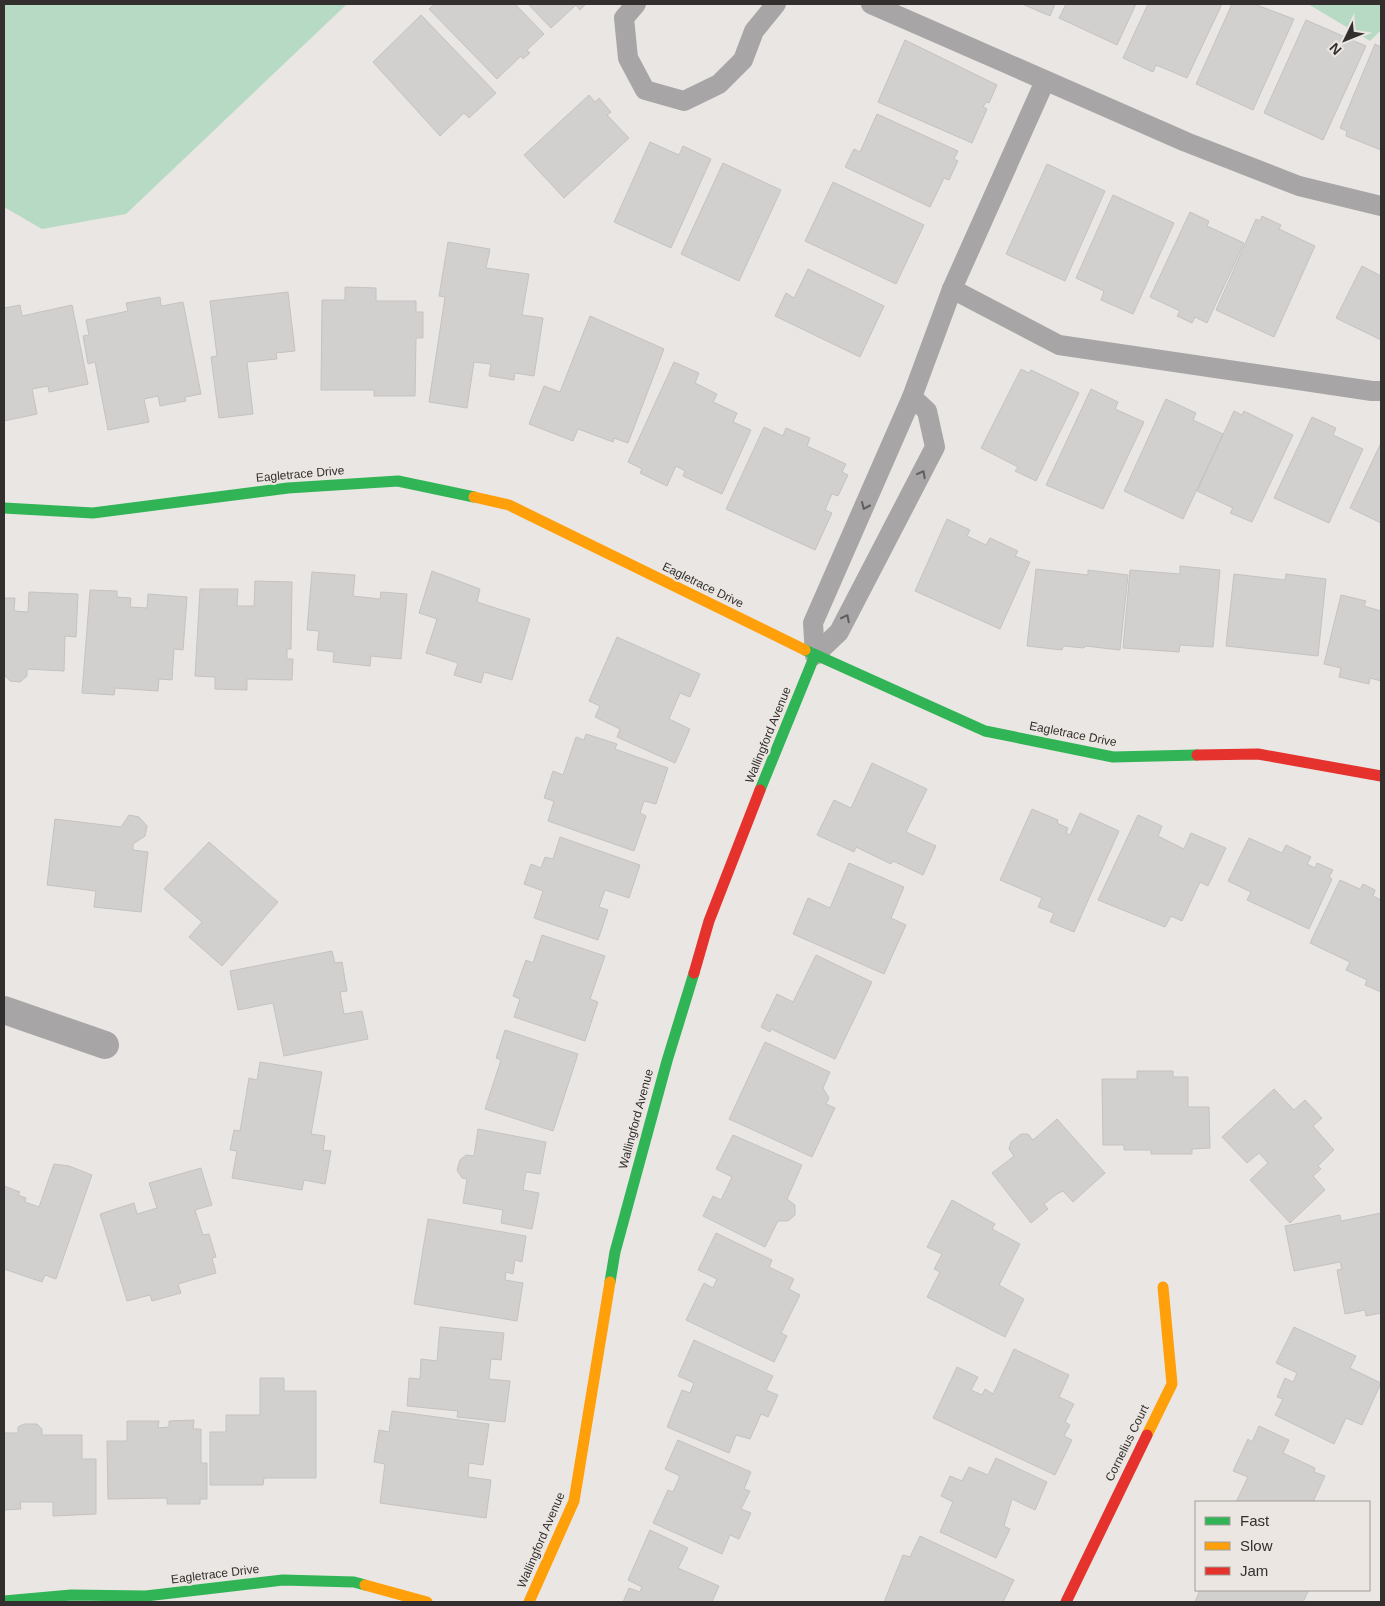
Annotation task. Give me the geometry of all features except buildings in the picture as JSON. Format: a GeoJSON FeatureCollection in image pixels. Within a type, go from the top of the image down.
{"type":"FeatureCollection","features":[{"type":"Feature","properties":{"kind":"street","name":"Eagletrace Drive"},"geometry":{"type":"LineString","coordinates":[[4,508],[93,513],[288,488],[398,481],[510,505],[815,655],[985,731],[1113,758],[1258,754],[1381,776]]}},
{"type":"Feature","properties":{"kind":"street","name":"Wallingford Avenue"},"geometry":{"type":"LineString","coordinates":[[529,1602],[574,1501],[614,1252],[666,1061],[709,921],[750,813],[815,655]]}},
{"type":"Feature","properties":{"kind":"street"},"geometry":{"type":"LineString","coordinates":[[4,1010],[105,1045]]}},
{"type":"Feature","properties":{"kind":"street","name":"Cornelius Court"},"geometry":{"type":"LineString","coordinates":[[1066,1602],[1172,1384],[1163,1287]]}},
{"type":"Feature","properties":{"kind":"street","name":"Eagletrace Drive"},"geometry":{"type":"LineString","coordinates":[[4,1601],[71,1596],[146,1596],[283,1580],[354,1582],[428,1602]]}},
{"type":"Feature","properties":{"kind":"lane"},"geometry":{"type":"LineString","coordinates":[[636,4],[624,18],[628,58],[645,90],[684,101],[719,84],[743,60],[754,31],[776,4]]}},
{"type":"Feature","properties":{"kind":"lane"},"geometry":{"type":"LineString","coordinates":[[872,4],[1186,142],[1300,186],[1381,206]]}},
{"type":"Feature","properties":{"kind":"lane"},"geometry":{"type":"LineString","coordinates":[[815,655],[813,623],[912,397],[952,289],[1045,80]]}},
{"type":"Feature","properties":{"kind":"lane"},"geometry":{"type":"LineString","coordinates":[[952,289],[1059,345],[1372,392],[1381,391]]}},
{"type":"Feature","properties":{"kind":"lane"},"geometry":{"type":"LineString","coordinates":[[815,655],[839,632],[936,448],[927,411],[912,397]]}},
{"type":"Feature","properties":{"kind":"green space"},"geometry":{"type":"Polygon","coordinates":[[[4,4],[347,4],[126,214],[42,229],[4,207],[4,4]]]}},
{"type":"Feature","properties":{"kind":"green space"},"geometry":{"type":"Polygon","coordinates":[[[1308,4],[1381,4],[1381,30],[1370,41],[1308,4]]]}},
{"type":"Feature","properties":{"kind":"traffic: fast"},"geometry":{"type":"LineString","coordinates":[[4,508],[93,513],[288,488],[398,481],[474,497]]}},
{"type":"Feature","properties":{"kind":"traffic: fast"},"geometry":{"type":"LineString","coordinates":[[805,650],[985,731],[1113,757],[1197,755]]}},
{"type":"Feature","properties":{"kind":"traffic: fast"},"geometry":{"type":"LineString","coordinates":[[760,790],[815,655]]}},
{"type":"Feature","properties":{"kind":"traffic: fast"},"geometry":{"type":"LineString","coordinates":[[610,1282],[615,1252],[667,1061],[694,973]]}},
{"type":"Feature","properties":{"kind":"traffic: fast"},"geometry":{"type":"LineString","coordinates":[[4,1601],[71,1595],[146,1596],[283,1580],[354,1582],[365,1585]]}},
{"type":"Feature","properties":{"kind":"traffic: slow"},"geometry":{"type":"LineString","coordinates":[[474,497],[509,505],[805,650]]}},
{"type":"Feature","properties":{"kind":"traffic: slow"},"geometry":{"type":"LineString","coordinates":[[529,1602],[574,1501],[610,1282]]}},
{"type":"Feature","properties":{"kind":"traffic: slow"},"geometry":{"type":"LineString","coordinates":[[1147,1435],[1172,1384],[1163,1287]]}},
{"type":"Feature","properties":{"kind":"traffic: slow"},"geometry":{"type":"LineString","coordinates":[[365,1585],[427,1602]]}},
{"type":"Feature","properties":{"kind":"traffic: jam"},"geometry":{"type":"LineString","coordinates":[[1197,755],[1258,754],[1381,776]]}},
{"type":"Feature","properties":{"kind":"traffic: jam"},"geometry":{"type":"LineString","coordinates":[[694,973],[709,921],[760,790]]}},
{"type":"Feature","properties":{"kind":"traffic: jam"},"geometry":{"type":"LineString","coordinates":[[1066,1602],[1147,1435]]}}]}
